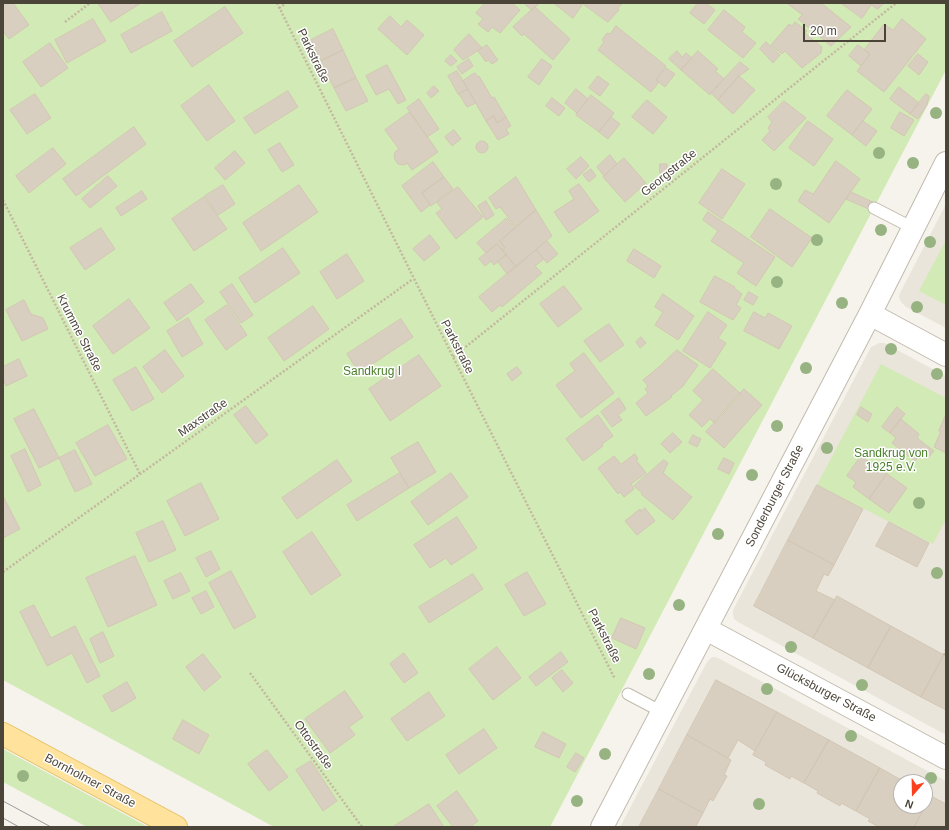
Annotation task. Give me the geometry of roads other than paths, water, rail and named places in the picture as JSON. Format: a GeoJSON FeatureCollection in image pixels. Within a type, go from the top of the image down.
{"type":"FeatureCollection","features":[{"type":"Feature","properties":{"kind":"main road","name":"Bornholmer Straße"},"geometry":{"type":"LineString","coordinates":[[3,734],[176,827]]}},
{"type":"Feature","properties":{"kind":"street","name":"Sonderburger Straße"},"geometry":{"type":"LineString","coordinates":[[602,827],[870,314],[946,164]]}},
{"type":"Feature","properties":{"kind":"street"},"geometry":{"type":"LineString","coordinates":[[870,314],[946,355]]}},
{"type":"Feature","properties":{"kind":"street","name":"Glücksburger Straße"},"geometry":{"type":"LineString","coordinates":[[706,629],[946,758]]}},
{"type":"Feature","properties":{"kind":"lane"},"geometry":{"type":"LineString","coordinates":[[874,208],[913,228]]}},
{"type":"Feature","properties":{"kind":"lane"},"geometry":{"type":"LineString","coordinates":[[628,694],[662,712]]}},
{"type":"Feature","properties":{"kind":"tram line"},"geometry":{"type":"LineString","coordinates":[[3,801],[51,827]]}},
{"type":"Feature","properties":{"kind":"tram line"},"geometry":{"type":"LineString","coordinates":[[3,818],[19,827]]}},
{"type":"Feature","properties":{"kind":"park label","name":"Sandkrug I"},"geometry":{"type":"Point","coordinates":[372,372]}},
{"type":"Feature","properties":{"kind":"park label","name":"Sandkrug von 1925 e.V."},"geometry":{"type":"Point","coordinates":[891,461]}}]}
